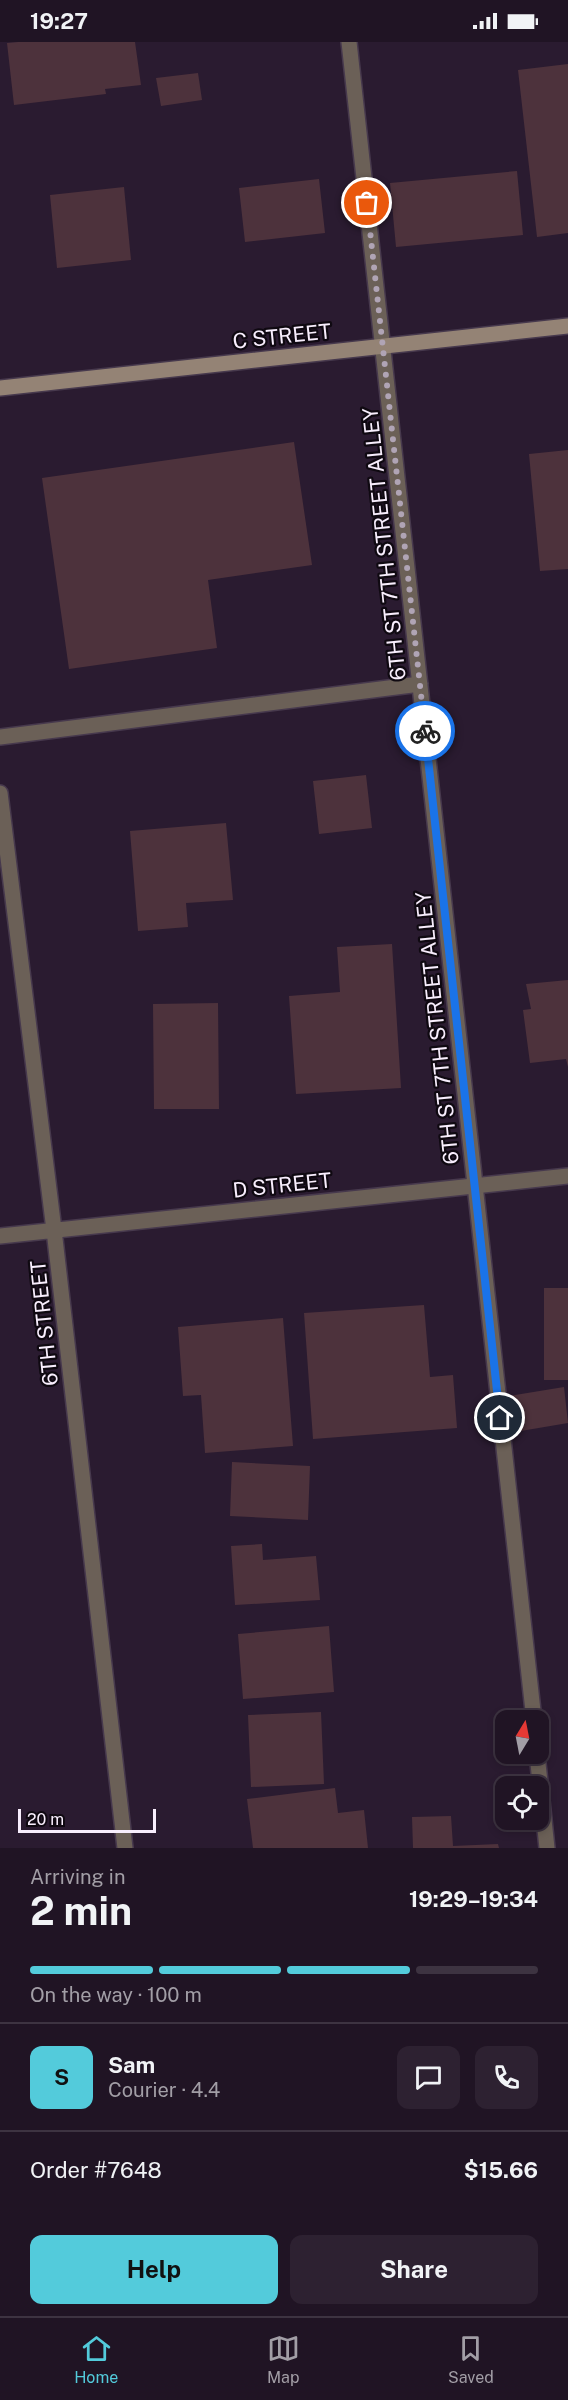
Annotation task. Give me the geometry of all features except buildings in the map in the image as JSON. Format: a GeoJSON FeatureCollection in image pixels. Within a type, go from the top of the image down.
{"type":"FeatureCollection","features":[{"type":"Feature","properties":{"kind":"street","name":"6TH ST 7TH STREET ALLEY"},"geometry":{"type":"LineString","coordinates":[[349,42],[533,1710]]}},
{"type":"Feature","properties":{"kind":"street","name":"C STREET"},"geometry":{"type":"LineString","coordinates":[[0,388],[568,326]]}},
{"type":"Feature","properties":{"kind":"street"},"geometry":{"type":"LineString","coordinates":[[0,737],[420,684]]}},
{"type":"Feature","properties":{"kind":"street","name":"6TH STREET"},"geometry":{"type":"LineString","coordinates":[[0,793],[54,1230],[125,1848]]}},
{"type":"Feature","properties":{"kind":"street","name":"D STREET"},"geometry":{"type":"LineString","coordinates":[[0,1236],[568,1176]]}},
{"type":"Feature","properties":{"kind":"street"},"geometry":{"type":"LineString","coordinates":[[538,1764],[548,1848]]}},
{"type":"Feature","properties":{"kind":"way so far"},"geometry":{"type":"LineString","coordinates":[[367,203],[425,731]]}},
{"type":"Feature","properties":{"kind":"route"},"geometry":{"type":"LineString","coordinates":[[425,731],[500,1418]]}}]}
